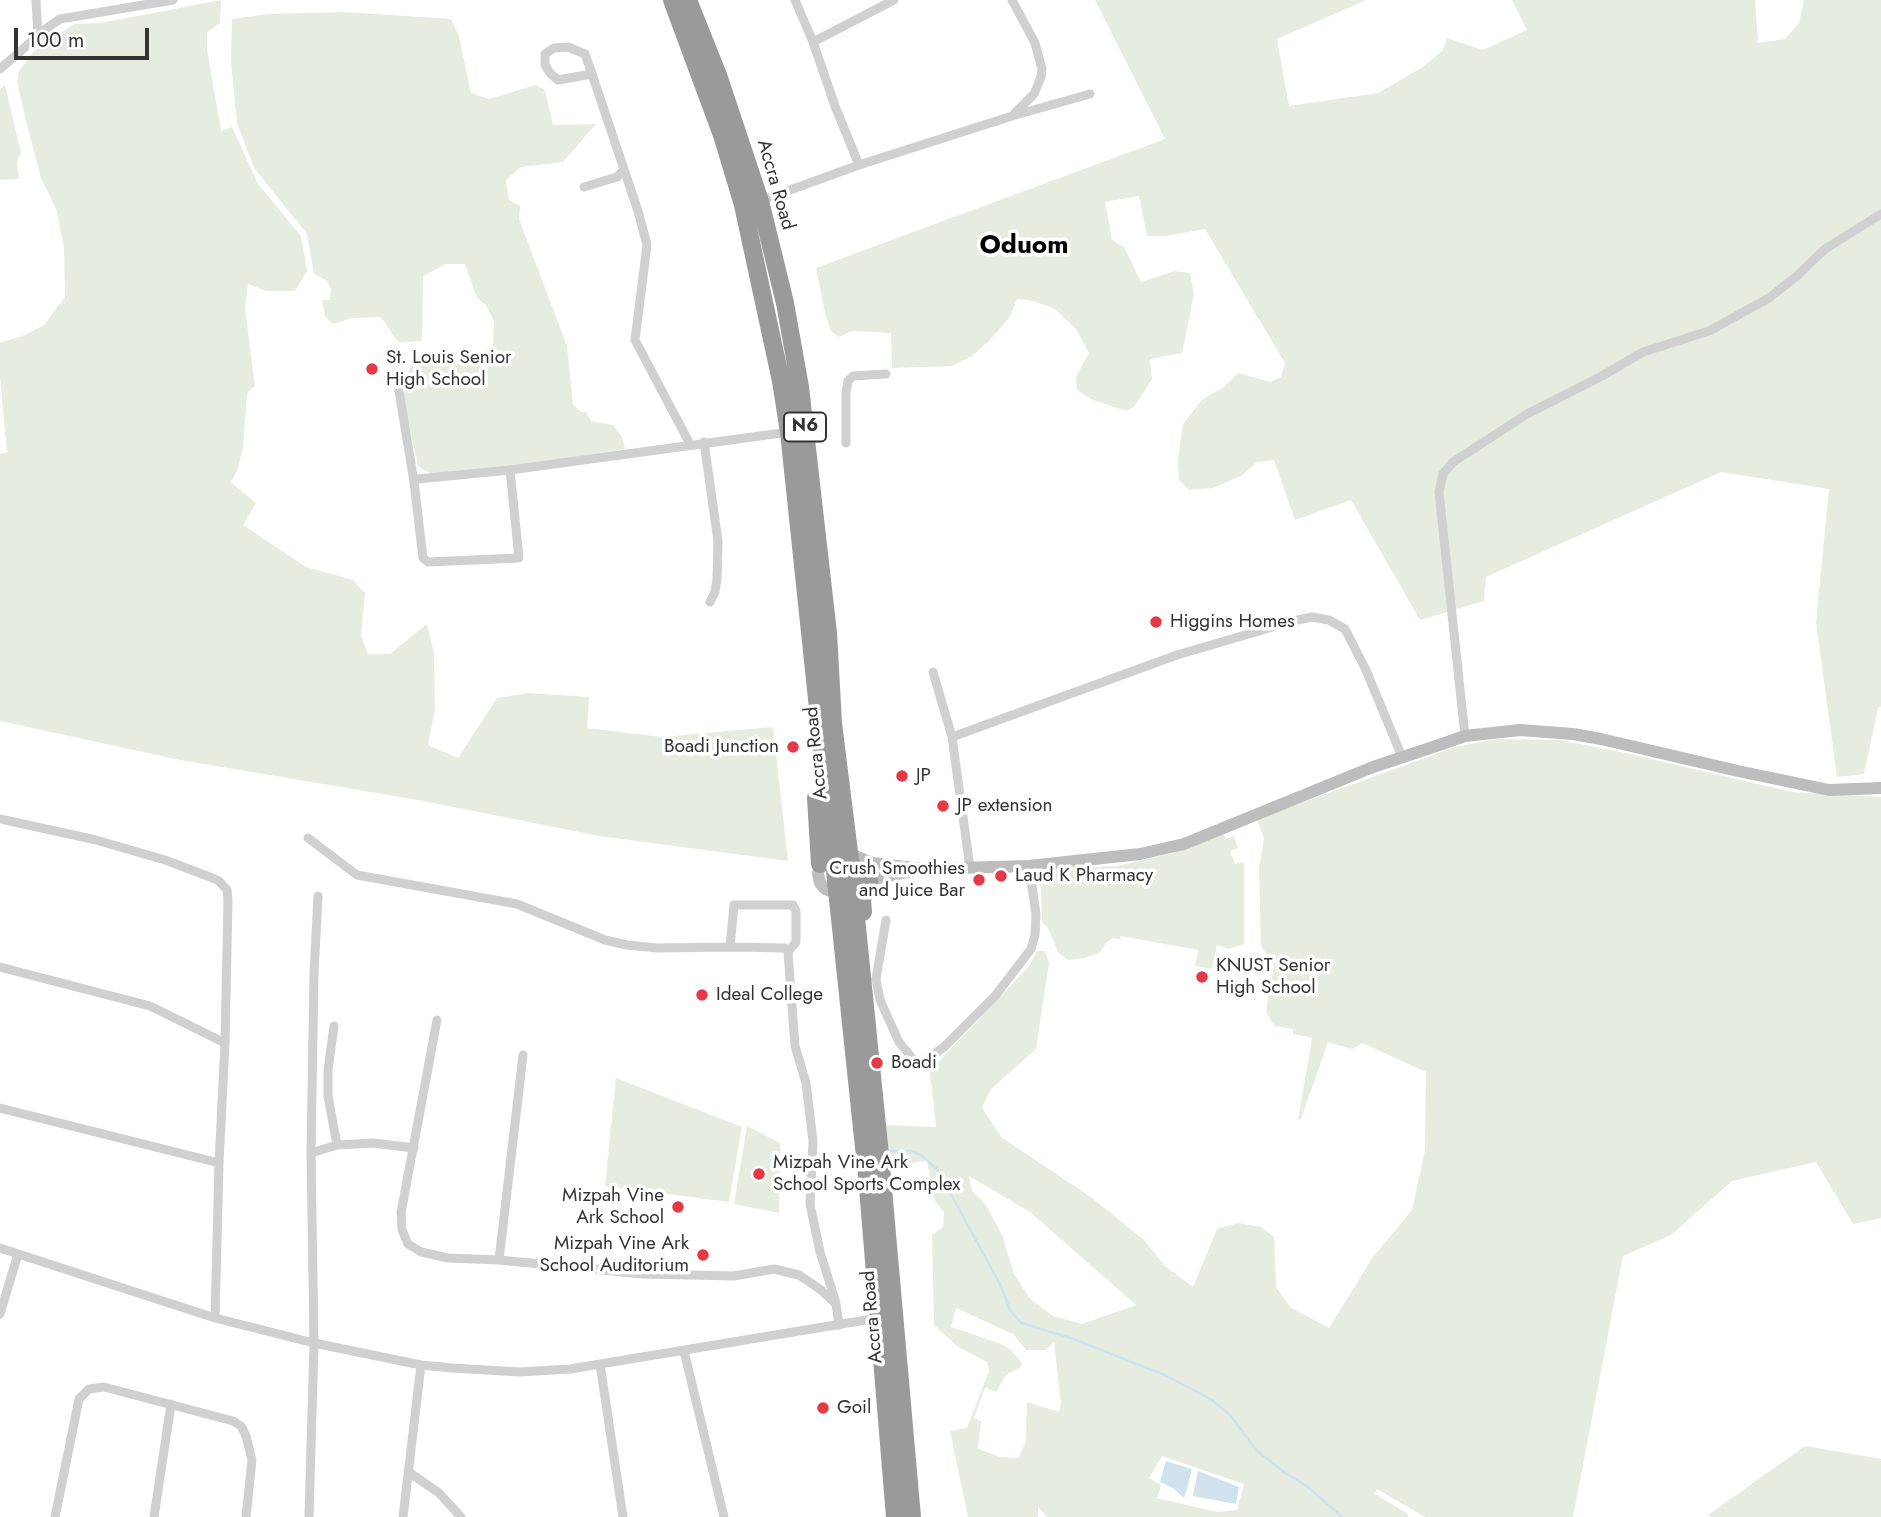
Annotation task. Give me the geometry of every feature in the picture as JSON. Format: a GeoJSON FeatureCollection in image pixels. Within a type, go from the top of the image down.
{"type":"FeatureCollection","features":[{"type":"Feature","properties":{"kind":"highway","name":"Accra Road"},"geometry":{"type":"LineString","coordinates":[[672,0],[722,135],[746,215],[781,381],[789,432],[834,856],[853,888],[912,1517]]}},
{"type":"Feature","properties":{"kind":"highway","name":"Accra Road"},"geometry":{"type":"LineString","coordinates":[[688,0],[722,87],[760,201],[785,303],[800,387],[828,633],[833,723],[834,856]]}},
{"type":"Feature","properties":{"kind":"highway","name":"Accra Road"},"geometry":{"type":"LineString","coordinates":[[853,888],[867,1175],[895,1517]]}},
{"type":"Feature","properties":{"kind":"street"},"geometry":{"type":"LineString","coordinates":[[36,0],[38,37]]}},
{"type":"Feature","properties":{"kind":"street"},"geometry":{"type":"LineString","coordinates":[[0,69],[60,19],[173,0]]}},
{"type":"Feature","properties":{"kind":"street"},"geometry":{"type":"LineString","coordinates":[[795,0],[859,165]]}},
{"type":"Feature","properties":{"kind":"street"},"geometry":{"type":"LineString","coordinates":[[813,42],[894,0]]}},
{"type":"Feature","properties":{"kind":"street"},"geometry":{"type":"LineString","coordinates":[[1012,0],[1035,43],[1042,69],[1034,94],[1012,116]]}},
{"type":"Feature","properties":{"kind":"street"},"geometry":{"type":"LineString","coordinates":[[592,74],[558,79],[545,65],[545,54],[554,48],[568,47],[585,54],[592,74],[624,170],[647,245],[635,340],[690,444]]}},
{"type":"Feature","properties":{"kind":"street"},"geometry":{"type":"LineString","coordinates":[[760,201],[859,165],[1090,94]]}},
{"type":"Feature","properties":{"kind":"street"},"geometry":{"type":"LineString","coordinates":[[584,187],[617,177],[624,170]]}},
{"type":"Feature","properties":{"kind":"street"},"geometry":{"type":"LineString","coordinates":[[1465,736],[1439,492],[1443,474],[1453,461],[1527,414],[1643,352],[1709,331],[1769,298],[1825,249],[1881,214]]}},
{"type":"Feature","properties":{"kind":"street"},"geometry":{"type":"LineString","coordinates":[[396,373],[423,558],[428,562],[515,559],[520,555],[510,470]]}},
{"type":"Feature","properties":{"kind":"street"},"geometry":{"type":"LineString","coordinates":[[846,443],[848,381],[853,376],[886,374]]}},
{"type":"Feature","properties":{"kind":"street"},"geometry":{"type":"LineString","coordinates":[[414,482],[418,479],[510,470],[789,432]]}},
{"type":"Feature","properties":{"kind":"street"},"geometry":{"type":"LineString","coordinates":[[704,442],[718,541],[717,579],[710,603]]}},
{"type":"Feature","properties":{"kind":"street"},"geometry":{"type":"LineString","coordinates":[[952,737],[1177,655],[1293,621],[1312,618],[1329,620],[1345,629],[1366,670],[1402,757]]}},
{"type":"Feature","properties":{"kind":"street"},"geometry":{"type":"LineString","coordinates":[[933,672],[952,737],[970,868]]}},
{"type":"Feature","properties":{"kind":"street"},"geometry":{"type":"LineString","coordinates":[[834,856],[922,869],[1029,866],[1140,855],[1184,844],[1290,800],[1465,736],[1520,730],[1573,734],[1829,790],[1881,788]]}},
{"type":"Feature","properties":{"kind":"street"},"geometry":{"type":"LineString","coordinates":[[0,819],[96,840],[165,860],[210,877],[227,890],[225,1042],[215,1318]]}},
{"type":"Feature","properties":{"kind":"street"},"geometry":{"type":"LineString","coordinates":[[308,838],[357,875],[517,904],[605,940],[657,948],[785,948],[788,952],[795,1046],[806,1083],[813,1141],[810,1203],[839,1325]]}},
{"type":"Feature","properties":{"kind":"street"},"geometry":{"type":"LineString","coordinates":[[887,920],[876,979],[880,1000],[898,1042],[913,1059],[922,1063],[944,1047],[995,996],[1031,949],[1036,914],[1029,866]]}},
{"type":"Feature","properties":{"kind":"street"},"geometry":{"type":"LineString","coordinates":[[853,888],[922,869]]}},
{"type":"Feature","properties":{"kind":"street"},"geometry":{"type":"LineString","coordinates":[[309,1517],[314,1343],[311,1153],[318,896]]}},
{"type":"Feature","properties":{"kind":"street"},"geometry":{"type":"LineString","coordinates":[[730,947],[734,905],[793,905],[796,911],[796,942],[788,952]]}},
{"type":"Feature","properties":{"kind":"street"},"geometry":{"type":"LineString","coordinates":[[0,967],[150,1006],[225,1042]]}},
{"type":"Feature","properties":{"kind":"street"},"geometry":{"type":"LineString","coordinates":[[437,1020],[401,1213],[402,1230],[408,1244],[421,1252],[448,1258],[643,1275],[734,1276],[774,1269],[799,1276],[821,1290],[836,1304]]}},
{"type":"Feature","properties":{"kind":"street"},"geometry":{"type":"LineString","coordinates":[[334,1026],[330,1040],[328,1083],[337,1145]]}},
{"type":"Feature","properties":{"kind":"street"},"geometry":{"type":"LineString","coordinates":[[499,1261],[523,1055]]}},
{"type":"Feature","properties":{"kind":"street"},"geometry":{"type":"LineString","coordinates":[[0,1108],[219,1163]]}},
{"type":"Feature","properties":{"kind":"street"},"geometry":{"type":"LineString","coordinates":[[311,1153],[337,1145],[373,1143],[414,1148]]}},
{"type":"Feature","properties":{"kind":"street"},"geometry":{"type":"LineString","coordinates":[[0,1248],[215,1318],[314,1343],[421,1365],[519,1372],[570,1369],[878,1318]]}},
{"type":"Feature","properties":{"kind":"street"},"geometry":{"type":"LineString","coordinates":[[0,1314],[18,1254]]}},
{"type":"Feature","properties":{"kind":"street"},"geometry":{"type":"LineString","coordinates":[[684,1351],[724,1517]]}},
{"type":"Feature","properties":{"kind":"street"},"geometry":{"type":"LineString","coordinates":[[600,1364],[623,1517]]}},
{"type":"Feature","properties":{"kind":"street"},"geometry":{"type":"LineString","coordinates":[[404,1517],[421,1365]]}},
{"type":"Feature","properties":{"kind":"street"},"geometry":{"type":"LineString","coordinates":[[55,1517],[79,1399],[89,1390],[104,1387],[233,1421],[241,1426],[252,1460],[246,1517]]}},
{"type":"Feature","properties":{"kind":"street"},"geometry":{"type":"LineString","coordinates":[[153,1517],[172,1404]]}},
{"type":"Feature","properties":{"kind":"street"},"geometry":{"type":"LineString","coordinates":[[410,1473],[439,1493],[461,1517]]}},
{"type":"Feature","properties":{"kind":"shaded area"},"geometry":{"type":"Polygon","coordinates":[[[221,0],[220,23],[207,32],[207,49],[221,131],[232,127],[258,184],[301,236],[307,271],[295,291],[266,291],[248,284],[245,308],[255,386],[247,393],[243,448],[231,482],[256,503],[243,525],[306,567],[353,580],[365,593],[361,636],[368,654],[390,654],[427,624],[434,654],[435,710],[428,745],[458,758],[497,698],[528,693],[589,697],[587,728],[661,737],[773,727],[788,861],[599,836],[418,800],[180,760],[0,721],[0,454],[7,452],[0,376],[0,343],[44,325],[65,297],[64,248],[57,211],[41,178],[17,82],[19,71],[34,51],[74,24],[101,23],[221,0]]]}},
{"type":"Feature","properties":{"kind":"shaded area"},"geometry":{"type":"Polygon","coordinates":[[[1095,0],[1366,0],[1277,39],[1289,106],[1378,93],[1423,67],[1443,50],[1447,38],[1483,50],[1527,30],[1512,0],[1755,0],[1758,43],[1785,39],[1799,23],[1804,0],[1881,0],[1881,706],[1878,708],[1864,774],[1837,777],[1816,622],[1829,489],[1721,472],[1486,577],[1484,601],[1420,620],[1351,500],[1295,520],[1274,460],[1257,462],[1241,476],[1213,488],[1189,490],[1179,480],[1178,458],[1183,424],[1202,400],[1225,386],[1238,373],[1271,382],[1281,377],[1285,363],[1205,229],[1166,236],[1147,236],[1139,196],[1105,202],[1112,240],[1124,247],[1141,282],[1175,271],[1190,273],[1194,294],[1182,353],[1150,359],[1152,379],[1134,407],[1126,411],[1091,399],[1077,390],[1076,377],[1089,353],[1076,329],[1055,309],[1033,301],[1017,299],[1010,317],[987,343],[972,356],[952,366],[892,368],[891,333],[852,331],[839,337],[831,331],[816,268],[1165,139],[1095,0]]]}},
{"type":"Feature","properties":{"kind":"shaded area"},"geometry":{"type":"Polygon","coordinates":[[[344,12],[451,19],[459,36],[471,93],[489,99],[536,85],[545,90],[553,125],[596,124],[563,162],[521,167],[506,180],[509,200],[520,206],[519,219],[567,346],[573,405],[581,412],[586,412],[591,421],[613,425],[622,437],[625,449],[433,475],[418,466],[403,398],[410,365],[468,364],[493,346],[494,321],[486,305],[477,298],[465,264],[446,264],[423,276],[422,341],[398,342],[381,317],[352,318],[333,324],[325,316],[322,300],[330,300],[331,289],[326,280],[314,274],[307,234],[254,168],[237,123],[231,62],[232,19],[269,14],[344,12]]]}},
{"type":"Feature","properties":{"kind":"shaded area"},"geometry":{"type":"Polygon","coordinates":[[[5,85],[21,153],[17,162],[19,179],[0,180],[0,89],[5,85]]]}},
{"type":"Feature","properties":{"kind":"shaded area"},"geometry":{"type":"Polygon","coordinates":[[[1498,739],[1560,740],[1792,792],[1881,797],[1881,1218],[1853,1224],[1816,1162],[1732,1181],[1671,1235],[1623,1256],[1573,1517],[1425,1517],[1377,1489],[1375,1494],[1408,1514],[1408,1517],[1047,1517],[1038,1507],[1038,1517],[968,1517],[950,1431],[967,1428],[989,1371],[987,1362],[958,1347],[934,1325],[932,1235],[943,1227],[944,1212],[935,1201],[927,1161],[887,1166],[885,1125],[936,1127],[930,1071],[1030,965],[1037,951],[1045,951],[1049,963],[1036,1049],[991,1089],[982,1108],[1001,1137],[1092,1198],[1144,1240],[1165,1266],[1193,1287],[1217,1229],[1238,1223],[1261,1227],[1274,1237],[1276,1287],[1290,1307],[1329,1328],[1373,1257],[1412,1210],[1425,1150],[1426,1072],[1362,1043],[1352,1049],[1328,1042],[1301,1119],[1298,1120],[1312,1038],[1293,1034],[1293,1029],[1274,1026],[1266,1011],[1274,966],[1261,946],[1259,867],[1264,839],[1257,819],[1455,747],[1498,739]],[[969,1176],[972,1191],[986,1205],[1002,1235],[1014,1274],[1030,1299],[1053,1316],[1082,1324],[1136,1305],[1030,1212],[969,1176]],[[956,1308],[951,1327],[1001,1344],[1011,1350],[1022,1363],[1021,1367],[1006,1375],[996,1392],[985,1387],[974,1418],[981,1421],[978,1449],[1000,1457],[1018,1458],[1026,1441],[1027,1402],[1059,1412],[1061,1403],[1054,1342],[1046,1350],[1026,1350],[1013,1334],[956,1308]],[[1162,1456],[1149,1478],[1161,1485],[1157,1498],[1217,1512],[1237,1510],[1244,1484],[1162,1456]]]}},
{"type":"Feature","properties":{"kind":"shaded area"},"geometry":{"type":"Polygon","coordinates":[[[1223,833],[1226,839],[1234,836],[1238,848],[1230,851],[1235,864],[1244,862],[1244,944],[1229,949],[1217,945],[1212,969],[1195,966],[1198,950],[1121,936],[1120,939],[1113,938],[1107,942],[1099,953],[1085,958],[1068,960],[1058,952],[1048,928],[1042,922],[1041,887],[1033,879],[1033,870],[1117,866],[1170,854],[1223,833]]]}},
{"type":"Feature","properties":{"kind":"shaded area"},"geometry":{"type":"Polygon","coordinates":[[[616,1078],[742,1127],[729,1202],[605,1186],[616,1078]]]}},
{"type":"Feature","properties":{"kind":"shaded area","name":"Mizpah Vine Ark School Sports Complex"},"geometry":{"type":"Polygon","coordinates":[[[747,1126],[780,1143],[779,1213],[734,1204],[747,1126]]]}},
{"type":"Feature","properties":{"kind":"shaded area"},"geometry":{"type":"Polygon","coordinates":[[[1805,1446],[1881,1459],[1881,1517],[1708,1515],[1805,1446]]]}},
{"type":"Feature","properties":{"kind":"water"},"geometry":{"type":"Polygon","coordinates":[[[1166,1461],[1192,1469],[1184,1498],[1173,1488],[1160,1482],[1166,1461]]]}},
{"type":"Feature","properties":{"kind":"water"},"geometry":{"type":"Polygon","coordinates":[[[1198,1471],[1239,1487],[1236,1504],[1193,1496],[1198,1471]]]}},
{"type":"Feature","properties":{"kind":"waterway"},"geometry":{"type":"LineString","coordinates":[[888,1151],[911,1151],[921,1155],[937,1169],[1000,1284],[1010,1310],[1021,1323],[1071,1338],[1167,1376],[1212,1400],[1231,1416],[1257,1451],[1308,1487],[1342,1517]]}},
{"type":"Feature","properties":{"kind":"place","name":"St. Louis Senior High School"},"geometry":{"type":"Point","coordinates":[372,369]}},
{"type":"Feature","properties":{"kind":"place","name":"Higgins Homes"},"geometry":{"type":"Point","coordinates":[1156,622]}},
{"type":"Feature","properties":{"kind":"place","name":"Boadi Junction"},"geometry":{"type":"Point","coordinates":[793,747]}},
{"type":"Feature","properties":{"kind":"place","name":"JP"},"geometry":{"type":"Point","coordinates":[902,776]}},
{"type":"Feature","properties":{"kind":"place","name":"JP extension"},"geometry":{"type":"Point","coordinates":[943,806]}},
{"type":"Feature","properties":{"kind":"place","name":"Laud K Pharmacy"},"geometry":{"type":"Point","coordinates":[1001,876]}},
{"type":"Feature","properties":{"kind":"place","name":"Crush Smoothies and Juice Bar"},"geometry":{"type":"Point","coordinates":[979,880]}},
{"type":"Feature","properties":{"kind":"place","name":"KNUST Senior High School"},"geometry":{"type":"Point","coordinates":[1202,977]}},
{"type":"Feature","properties":{"kind":"place","name":"Ideal College"},"geometry":{"type":"Point","coordinates":[702,995]}},
{"type":"Feature","properties":{"kind":"place","name":"Boadi"},"geometry":{"type":"Point","coordinates":[877,1063]}},
{"type":"Feature","properties":{"kind":"place","name":"Mizpah Vine Ark School Sports Complex"},"geometry":{"type":"Point","coordinates":[759,1174]}},
{"type":"Feature","properties":{"kind":"place","name":"Mizpah Vine Ark School"},"geometry":{"type":"Point","coordinates":[678,1207]}},
{"type":"Feature","properties":{"kind":"place","name":"Mizpah Vine Ark School Auditorium"},"geometry":{"type":"Point","coordinates":[703,1255]}},
{"type":"Feature","properties":{"kind":"place","name":"Goil"},"geometry":{"type":"Point","coordinates":[823,1408]}},
{"type":"Feature","properties":{"kind":"district","name":"Oduom"},"geometry":{"type":"Point","coordinates":[1024,247]}}]}
